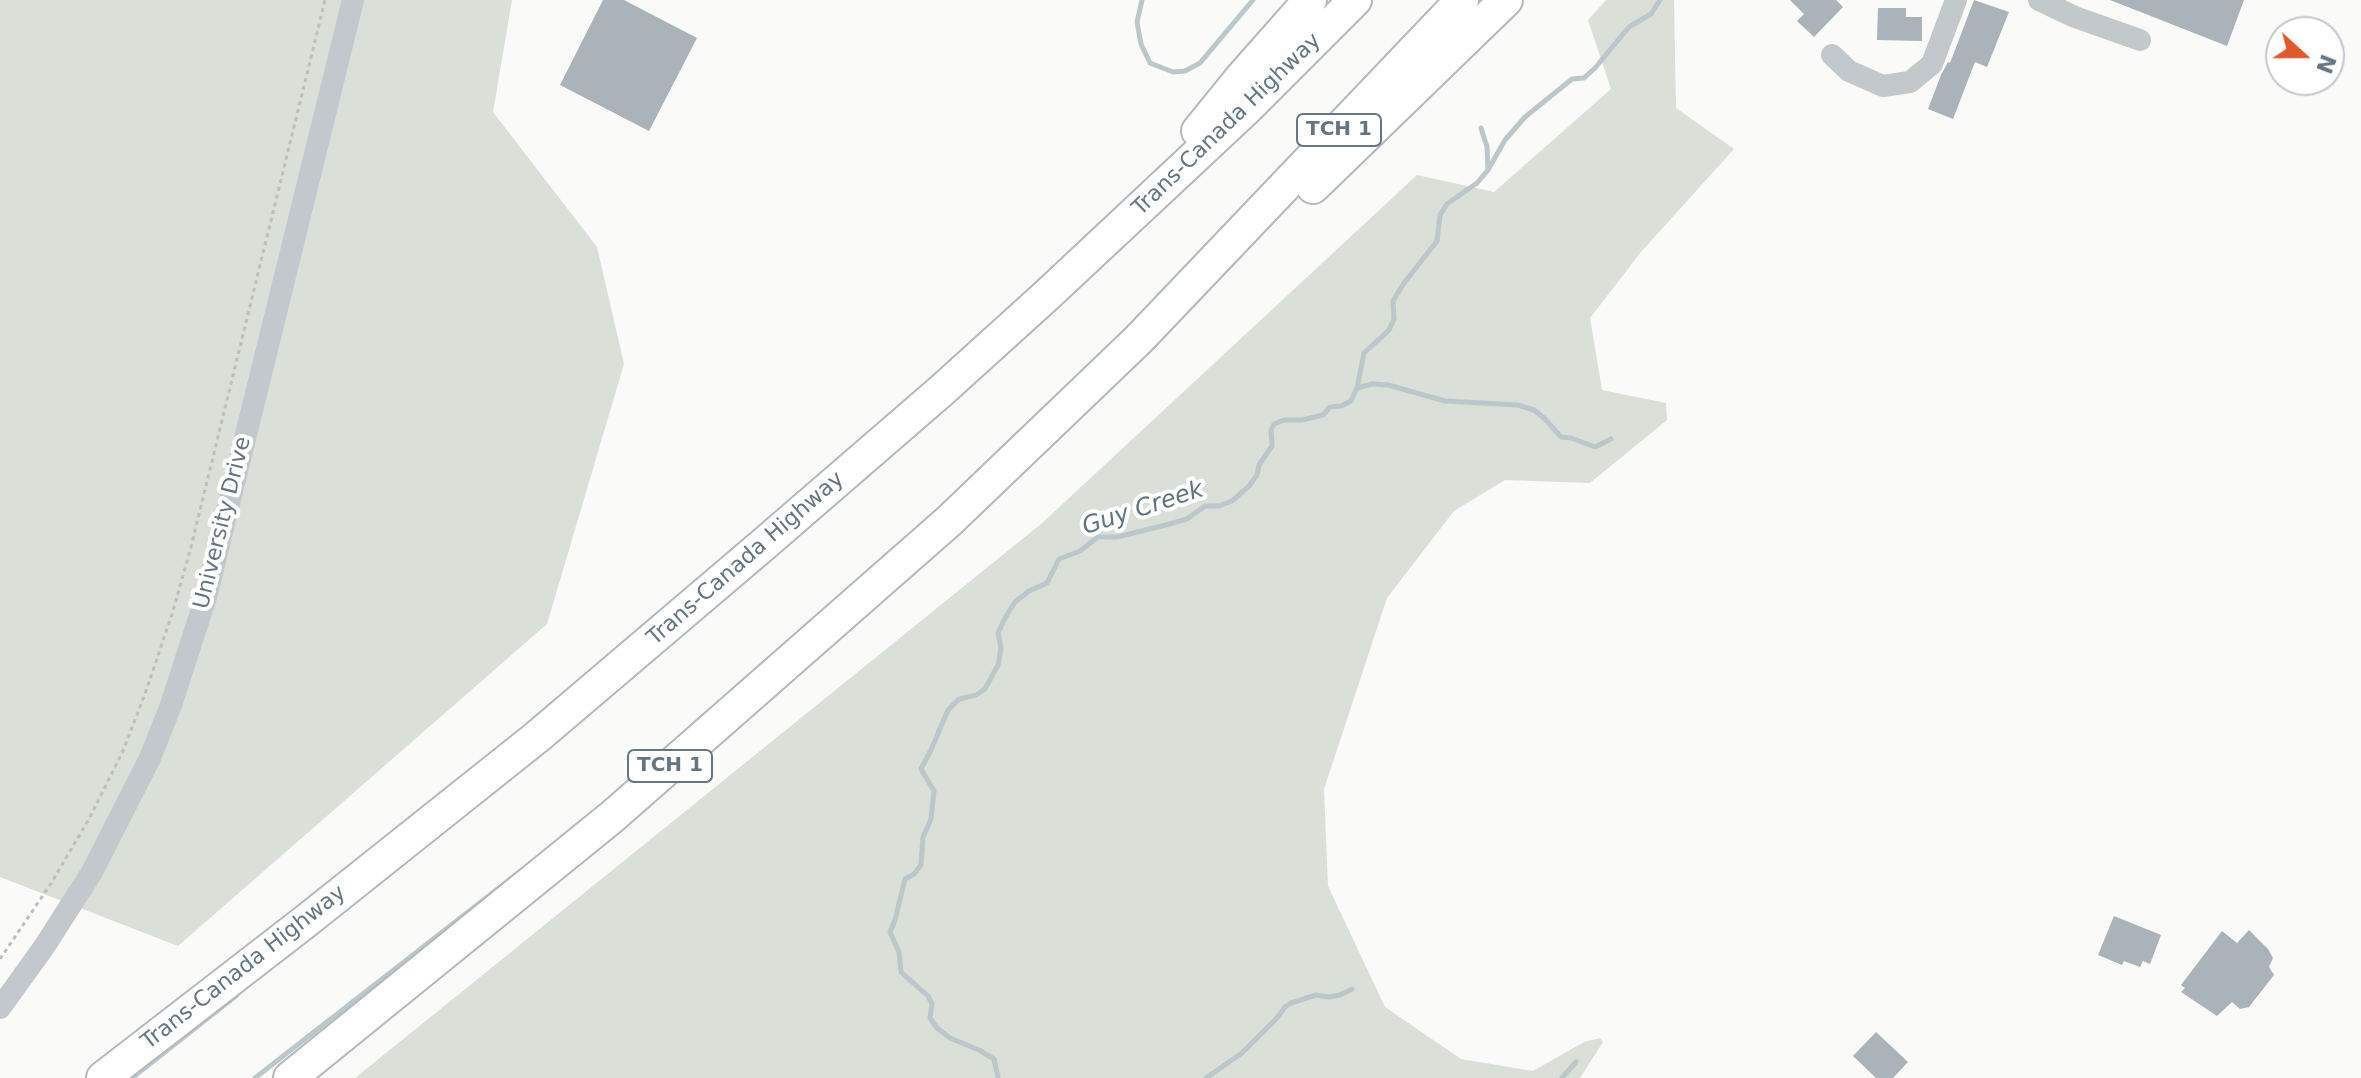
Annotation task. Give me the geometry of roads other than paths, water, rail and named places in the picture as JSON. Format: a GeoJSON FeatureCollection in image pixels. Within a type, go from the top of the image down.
{"type":"FeatureCollection","features":[{"type":"Feature","properties":{"kind":"highway"},"geometry":{"type":"LineString","coordinates":[[1123,224],[1241,78],[1310,0]]}},
{"type":"Feature","properties":{"kind":"highway","name":"Trans-Canada Highway"},"geometry":{"type":"LineString","coordinates":[[103,1078],[537,737],[941,391],[1248,107],[1355,0]]}},
{"type":"Feature","properties":{"kind":"highway","name":"TCH 1"},"geometry":{"type":"LineString","coordinates":[[290,1078],[613,816],[949,521],[1216,261],[1462,0]]}},
{"type":"Feature","properties":{"kind":"highway"},"geometry":{"type":"LineString","coordinates":[[1216,261],[1269,229],[1506,0]]}},
{"type":"Feature","properties":{"kind":"street","name":"University Drive"},"geometry":{"type":"LineString","coordinates":[[0,1008],[92,872],[150,758],[171,705],[206,597],[353,0]]}},
{"type":"Feature","properties":{"kind":"street"},"geometry":{"type":"LineString","coordinates":[[1832,55],[1849,71],[1883,86],[1910,82],[1932,64],[1956,0]]}},
{"type":"Feature","properties":{"kind":"street"},"geometry":{"type":"LineString","coordinates":[[2039,0],[2075,17],[2140,40]]}},
{"type":"Feature","properties":{"kind":"waterway"},"geometry":{"type":"LineString","coordinates":[[1142,0],[1137,22],[1141,44],[1150,63],[1173,72],[1185,71],[1200,63],[1253,0]]}},
{"type":"Feature","properties":{"kind":"waterway","name":"Guy Creek"},"geometry":{"type":"LineString","coordinates":[[998,1078],[994,1059],[950,1038],[937,1028],[930,1018],[932,1004],[928,996],[901,972],[899,952],[890,932],[905,879],[921,865],[923,837],[931,819],[934,791],[921,769],[948,710],[959,699],[985,689],[998,665],[1001,648],[998,633],[1005,618],[1015,602],[1047,583],[1059,559],[1080,551],[1098,537],[1117,537],[1166,525],[1187,519],[1205,506],[1219,506],[1232,501],[1257,475],[1259,465],[1272,446],[1271,430],[1274,424],[1323,415],[1330,407],[1351,401],[1364,353],[1389,330],[1394,319],[1393,301],[1437,241],[1440,215],[1447,204],[1477,183],[1505,140],[1525,117],[1572,79],[1584,78],[1629,27],[1651,14],[1660,0]]}},
{"type":"Feature","properties":{"kind":"waterway"},"geometry":{"type":"LineString","coordinates":[[1481,128],[1487,147],[1488,170]]}},
{"type":"Feature","properties":{"kind":"waterway"},"geometry":{"type":"LineString","coordinates":[[1357,388],[1372,384],[1388,385],[1445,401],[1518,405],[1534,410],[1561,437],[1595,447],[1611,439]]}},
{"type":"Feature","properties":{"kind":"waterway"},"geometry":{"type":"LineString","coordinates":[[255,1078],[522,870]]}},
{"type":"Feature","properties":{"kind":"waterway"},"geometry":{"type":"LineString","coordinates":[[1206,1078],[1242,1053],[1291,1003],[1316,995],[1340,995],[1352,989]]}},
{"type":"Feature","properties":{"kind":"waterway"},"geometry":{"type":"LineString","coordinates":[[132,1078],[237,995]]}},
{"type":"Feature","properties":{"kind":"waterway"},"geometry":{"type":"LineString","coordinates":[[1562,1078],[1576,1062]]}}]}
